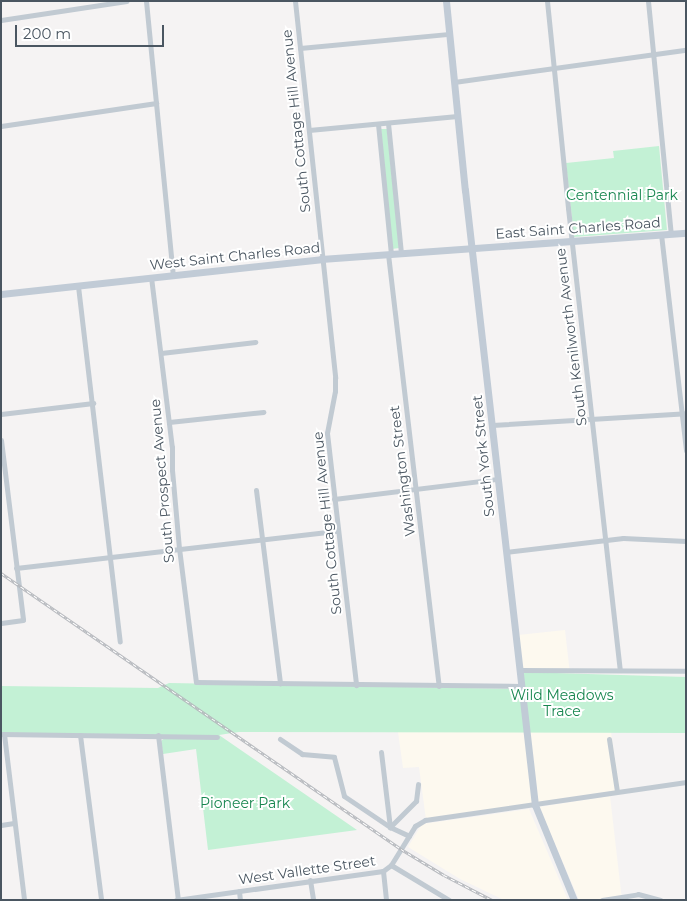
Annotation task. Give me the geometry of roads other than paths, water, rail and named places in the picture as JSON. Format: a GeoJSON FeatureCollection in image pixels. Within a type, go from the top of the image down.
{"type":"FeatureCollection","features":[{"type":"Feature","properties":{"kind":"main road","name":"South York Street"},"geometry":{"type":"LineString","coordinates":[[446,1],[535,805],[574,900]]}},
{"type":"Feature","properties":{"kind":"main road","name":"East Saint Charles Road"},"geometry":{"type":"LineString","coordinates":[[472,248],[686,233]]}},
{"type":"Feature","properties":{"kind":"main road","name":"West Saint Charles Road"},"geometry":{"type":"LineString","coordinates":[[1,294],[321,259],[472,248]]}},
{"type":"Feature","properties":{"kind":"street"},"geometry":{"type":"LineString","coordinates":[[1,20],[127,1]]}},
{"type":"Feature","properties":{"kind":"street"},"geometry":{"type":"LineString","coordinates":[[146,1],[173,275]]}},
{"type":"Feature","properties":{"kind":"street","name":"South Cottage Hill Avenue"},"geometry":{"type":"LineString","coordinates":[[295,1],[335,378],[335,392],[327,433],[356,685]]}},
{"type":"Feature","properties":{"kind":"street","name":"South Kenilworth Avenue"},"geometry":{"type":"LineString","coordinates":[[547,1],[571,240],[620,670]]}},
{"type":"Feature","properties":{"kind":"street"},"geometry":{"type":"LineString","coordinates":[[648,1],[671,234]]}},
{"type":"Feature","properties":{"kind":"street"},"geometry":{"type":"LineString","coordinates":[[300,48],[449,34]]}},
{"type":"Feature","properties":{"kind":"street"},"geometry":{"type":"LineString","coordinates":[[454,82],[686,50]]}},
{"type":"Feature","properties":{"kind":"street"},"geometry":{"type":"LineString","coordinates":[[1,126],[156,103]]}},
{"type":"Feature","properties":{"kind":"street"},"geometry":{"type":"LineString","coordinates":[[309,130],[458,116]]}},
{"type":"Feature","properties":{"kind":"street"},"geometry":{"type":"LineString","coordinates":[[388,123],[401,253]]}},
{"type":"Feature","properties":{"kind":"street","name":"Washington Street"},"geometry":{"type":"LineString","coordinates":[[378,124],[390,254],[439,686]]}},
{"type":"Feature","properties":{"kind":"street"},"geometry":{"type":"LineString","coordinates":[[661,234],[684,413],[686,451]]}},
{"type":"Feature","properties":{"kind":"street","name":"South Prospect Avenue"},"geometry":{"type":"LineString","coordinates":[[152,278],[169,422],[179,548],[196,682],[280,684]]}},
{"type":"Feature","properties":{"kind":"street"},"geometry":{"type":"LineString","coordinates":[[78,286],[120,642]]}},
{"type":"Feature","properties":{"kind":"street"},"geometry":{"type":"LineString","coordinates":[[161,353],[255,342]]}},
{"type":"Feature","properties":{"kind":"street"},"geometry":{"type":"LineString","coordinates":[[1,414],[92,403]]}},
{"type":"Feature","properties":{"kind":"street"},"geometry":{"type":"LineString","coordinates":[[169,422],[262,412]]}},
{"type":"Feature","properties":{"kind":"street"},"geometry":{"type":"LineString","coordinates":[[492,425],[684,413]]}},
{"type":"Feature","properties":{"kind":"street"},"geometry":{"type":"LineString","coordinates":[[1,440],[22,620],[1,623]]}},
{"type":"Feature","properties":{"kind":"street"},"geometry":{"type":"LineString","coordinates":[[334,499],[498,480]]}},
{"type":"Feature","properties":{"kind":"street"},"geometry":{"type":"LineString","coordinates":[[256,490],[280,684],[521,686]]}},
{"type":"Feature","properties":{"kind":"street"},"geometry":{"type":"LineString","coordinates":[[16,568],[338,530]]}},
{"type":"Feature","properties":{"kind":"street"},"geometry":{"type":"LineString","coordinates":[[506,552],[632,538],[669,542],[686,541]]}},
{"type":"Feature","properties":{"kind":"street"},"geometry":{"type":"LineString","coordinates":[[519,670],[686,671]]}},
{"type":"Feature","properties":{"kind":"street"},"geometry":{"type":"LineString","coordinates":[[24,900],[2,734],[217,737]]}},
{"type":"Feature","properties":{"kind":"street"},"geometry":{"type":"LineString","coordinates":[[80,735],[101,900]]}},
{"type":"Feature","properties":{"kind":"street"},"geometry":{"type":"LineString","coordinates":[[158,735],[177,900]]}},
{"type":"Feature","properties":{"kind":"street"},"geometry":{"type":"LineString","coordinates":[[280,739],[302,754],[334,757],[344,796],[390,827],[409,836]]}},
{"type":"Feature","properties":{"kind":"street"},"geometry":{"type":"LineString","coordinates":[[609,739],[617,791]]}},
{"type":"Feature","properties":{"kind":"street"},"geometry":{"type":"LineString","coordinates":[[381,752],[390,827]]}},
{"type":"Feature","properties":{"kind":"street","name":"West Vallette Street"},"geometry":{"type":"LineString","coordinates":[[177,900],[382,871],[391,865],[420,821],[686,782]]}},
{"type":"Feature","properties":{"kind":"street"},"geometry":{"type":"LineString","coordinates":[[390,827],[416,801],[418,784]]}},
{"type":"Feature","properties":{"kind":"street"},"geometry":{"type":"LineString","coordinates":[[1,825],[14,823]]}},
{"type":"Feature","properties":{"kind":"street"},"geometry":{"type":"LineString","coordinates":[[391,865],[449,900]]}},
{"type":"Feature","properties":{"kind":"street"},"geometry":{"type":"LineString","coordinates":[[382,871],[386,900]]}},
{"type":"Feature","properties":{"kind":"street"},"geometry":{"type":"LineString","coordinates":[[310,880],[313,900]]}},
{"type":"Feature","properties":{"kind":"street"},"geometry":{"type":"LineString","coordinates":[[239,891],[240,900]]}},
{"type":"Feature","properties":{"kind":"street"},"geometry":{"type":"LineString","coordinates":[[602,900],[638,894],[660,900]]}},
{"type":"Feature","properties":{"kind":"railway"},"geometry":{"type":"LineString","coordinates":[[1,573],[401,849],[444,875],[492,900]]}},
{"type":"Feature","properties":{"kind":"park label","name":"Centennial Park"},"geometry":{"type":"Point","coordinates":[622,195]}},
{"type":"Feature","properties":{"kind":"park label","name":"Wild Meadows Trace"},"geometry":{"type":"Point","coordinates":[562,704]}},
{"type":"Feature","properties":{"kind":"park label","name":"Pioneer Park"},"geometry":{"type":"Point","coordinates":[245,803]}}]}
